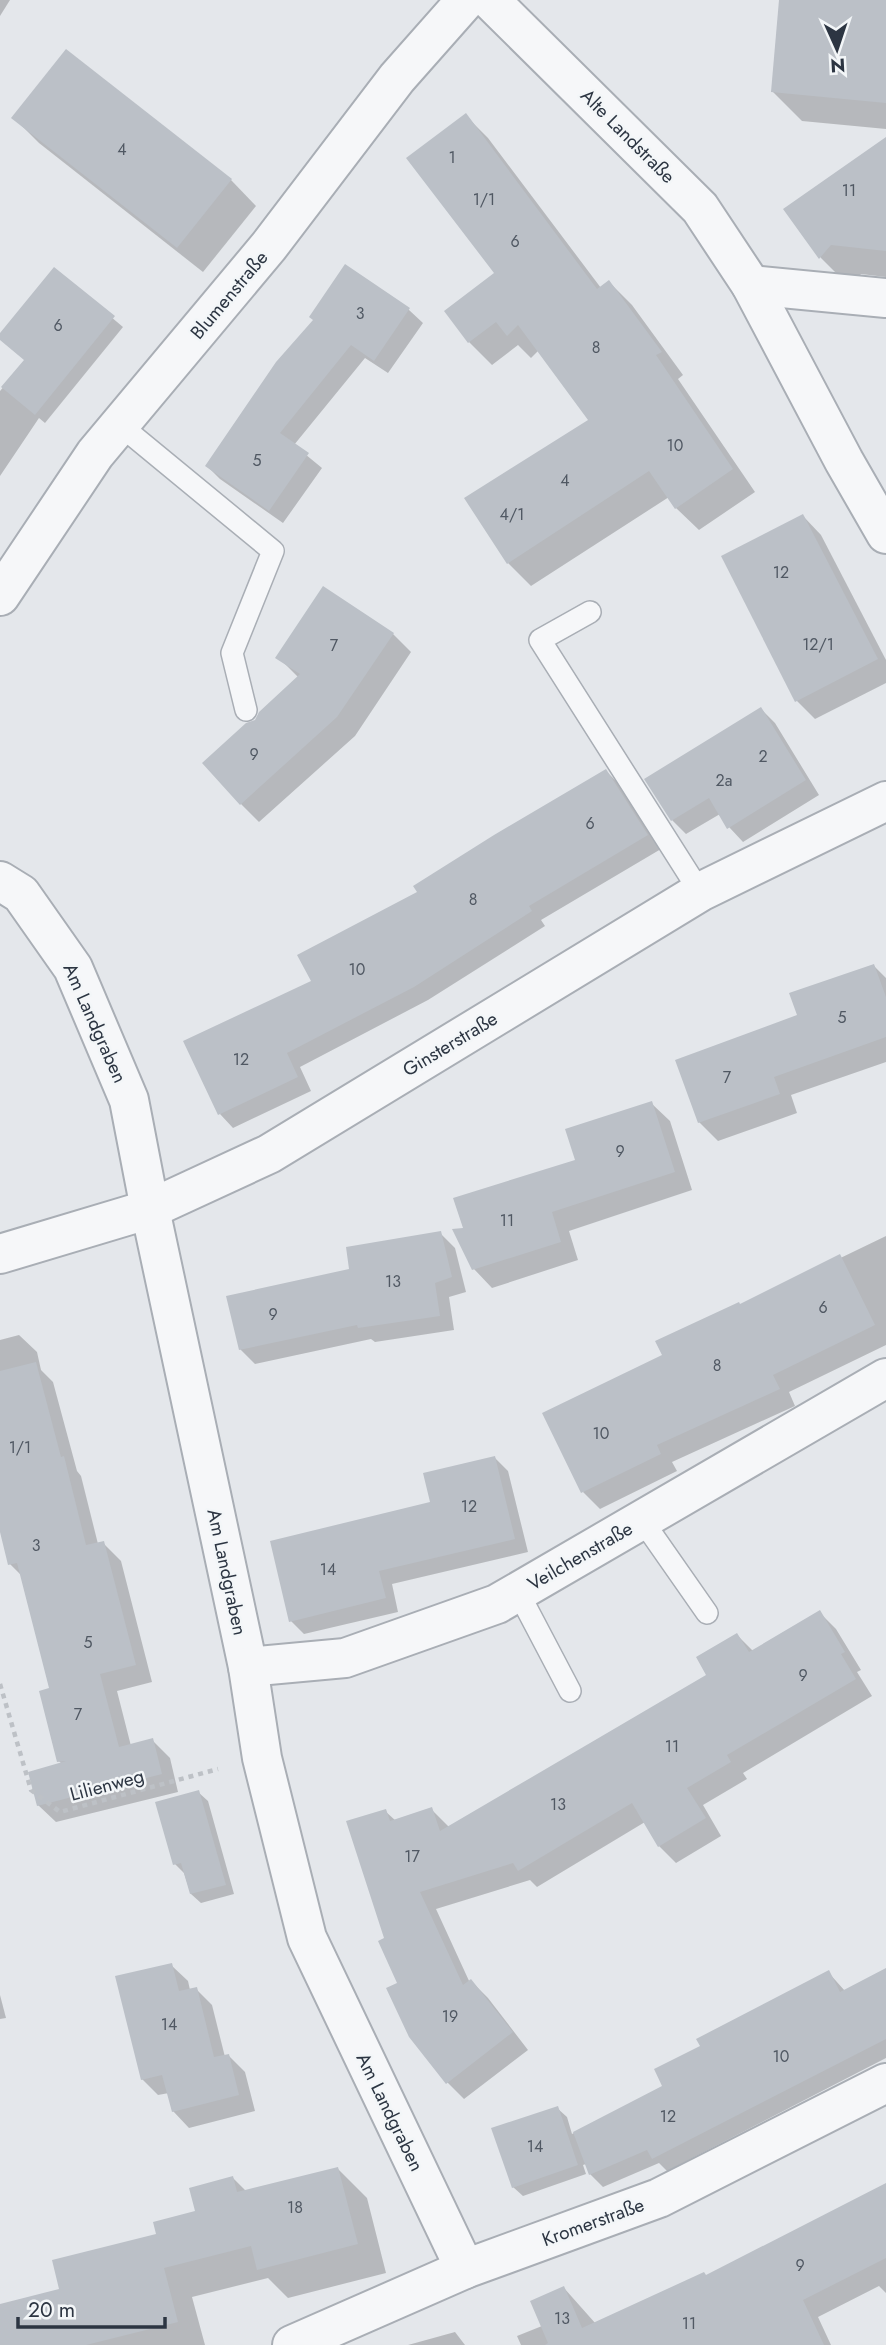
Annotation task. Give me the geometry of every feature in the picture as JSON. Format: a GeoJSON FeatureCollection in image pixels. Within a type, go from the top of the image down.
{"type":"FeatureCollection","features":[{"type":"Feature","properties":{"kind":"street","name":"Blumenstraße"},"geometry":{"type":"LineString","coordinates":[[0,596],[95,454],[269,246],[397,78],[466,0]]}},
{"type":"Feature","properties":{"kind":"street","name":"Alte Landstraße"},"geometry":{"type":"LineString","coordinates":[[490,0],[700,208],[751,285],[844,461],[886,534]]}},
{"type":"Feature","properties":{"kind":"street"},"geometry":{"type":"LineString","coordinates":[[751,285],[886,298]]}},
{"type":"Feature","properties":{"kind":"street","name":"Ginsterstraße"},"geometry":{"type":"LineString","coordinates":[[0,1254],[150,1209],[269,1154],[700,892],[886,801]]}},
{"type":"Feature","properties":{"kind":"street","name":"Am Landgraben"},"geometry":{"type":"LineString","coordinates":[[0,881],[21,894],[74,968],[129,1100],[248,1667],[262,1758],[307,1938],[465,2269]]}},
{"type":"Feature","properties":{"kind":"street","name":"Veilchenstraße"},"geometry":{"type":"LineString","coordinates":[[248,1667],[345,1658],[498,1604],[886,1378]]}},
{"type":"Feature","properties":{"kind":"street","name":"Kromerstraße"},"geometry":{"type":"LineString","coordinates":[[292,2345],[465,2269],[659,2198],[886,2083]]}},
{"type":"Feature","properties":{"kind":"lane"},"geometry":{"type":"LineString","coordinates":[[120,425],[273,551],[232,653],[246,710]]}},
{"type":"Feature","properties":{"kind":"lane"},"geometry":{"type":"LineString","coordinates":[[590,612],[540,640],[700,892]]}},
{"type":"Feature","properties":{"kind":"lane"},"geometry":{"type":"LineString","coordinates":[[642,1520],[707,1613]]}},
{"type":"Feature","properties":{"kind":"lane"},"geometry":{"type":"LineString","coordinates":[[518,1592],[570,1691]]}},
{"type":"Feature","properties":{"kind":"path","name":"Lilienweg"},"geometry":{"type":"LineString","coordinates":[[0,1684],[31,1790],[60,1812],[262,1758]]}},
{"type":"Feature","properties":{"kind":"building"},"geometry":{"type":"Polygon","coordinates":[[[779,0],[886,0],[886,103],[771,92],[779,0]]]}},
{"type":"Feature","properties":{"kind":"building"},"geometry":{"type":"Polygon","coordinates":[[[66,49],[232,179],[177,248],[11,118],[66,49]]]}},
{"type":"Feature","properties":{"kind":"building"},"geometry":{"type":"Polygon","coordinates":[[[466,113],[597,289],[609,280],[662,352],[656,355],[733,469],[675,509],[649,471],[507,564],[464,498],[588,420],[518,325],[507,336],[496,322],[468,343],[444,311],[494,273],[406,158],[466,113]]]}},
{"type":"Feature","properties":{"kind":"building"},"geometry":{"type":"Polygon","coordinates":[[[886,137],[886,251],[831,245],[819,259],[783,209],[886,137]]]}},
{"type":"Feature","properties":{"kind":"building"},"geometry":{"type":"Polygon","coordinates":[[[345,264],[410,308],[374,361],[351,345],[280,433],[309,453],[269,511],[205,466],[276,362],[313,320],[309,317],[345,264]]]}},
{"type":"Feature","properties":{"kind":"building"},"geometry":{"type":"Polygon","coordinates":[[[54,267],[115,316],[35,415],[1,387],[24,360],[0,340],[0,333],[54,267]]]}},
{"type":"Feature","properties":{"kind":"building"},"geometry":{"type":"Polygon","coordinates":[[[803,514],[878,659],[795,702],[721,556],[803,514]]]}},
{"type":"Feature","properties":{"kind":"building"},"geometry":{"type":"Polygon","coordinates":[[[323,586],[394,633],[337,717],[240,805],[202,763],[246,723],[255,720],[259,712],[300,674],[275,658],[323,586]]]}},
{"type":"Feature","properties":{"kind":"building"},"geometry":{"type":"Polygon","coordinates":[[[761,707],[806,780],[727,829],[709,798],[671,821],[644,779],[761,707]]]}},
{"type":"Feature","properties":{"kind":"building"},"geometry":{"type":"Polygon","coordinates":[[[606,769],[648,835],[529,906],[532,911],[414,987],[287,1053],[298,1077],[218,1115],[183,1041],[311,981],[297,955],[417,892],[413,886],[606,769]]]}},
{"type":"Feature","properties":{"kind":"building"},"geometry":{"type":"Polygon","coordinates":[[[874,964],[886,997],[886,1037],[774,1077],[780,1094],[698,1123],[675,1060],[797,1015],[789,993],[874,964]]]}},
{"type":"Feature","properties":{"kind":"building"},"geometry":{"type":"Polygon","coordinates":[[[652,1101],[675,1172],[552,1212],[561,1242],[472,1270],[452,1229],[463,1228],[453,1198],[575,1160],[565,1129],[652,1101]]]}},
{"type":"Feature","properties":{"kind":"building"},"geometry":{"type":"Polygon","coordinates":[[[441,1231],[452,1277],[435,1283],[440,1316],[358,1328],[357,1325],[239,1350],[226,1296],[349,1269],[346,1247],[441,1231]]]}},
{"type":"Feature","properties":{"kind":"building"},"geometry":{"type":"Polygon","coordinates":[[[840,1254],[875,1325],[773,1375],[780,1389],[657,1445],[661,1454],[581,1493],[542,1413],[662,1355],[655,1341],[739,1302],[740,1304],[840,1254]]]}},
{"type":"Feature","properties":{"kind":"building"},"geometry":{"type":"Polygon","coordinates":[[[36,1362],[61,1457],[64,1456],[86,1545],[104,1541],[136,1665],[100,1674],[119,1747],[153,1738],[162,1774],[37,1806],[28,1772],[66,1761],[57,1762],[39,1691],[49,1688],[17,1563],[8,1565],[0,1532],[0,1371],[36,1362]]]}},
{"type":"Feature","properties":{"kind":"building"},"geometry":{"type":"Polygon","coordinates":[[[495,1456],[515,1539],[379,1571],[386,1598],[289,1622],[270,1541],[430,1502],[423,1473],[495,1456]]]}},
{"type":"Feature","properties":{"kind":"building"},"geometry":{"type":"Polygon","coordinates":[[[820,1610],[845,1652],[841,1654],[856,1679],[727,1755],[731,1762],[687,1788],[706,1818],[658,1847],[632,1803],[518,1871],[513,1863],[420,1892],[463,1985],[471,1979],[513,2032],[446,2084],[409,2037],[386,1988],[397,1983],[378,1941],[384,1938],[346,1821],[386,1809],[390,1821],[432,1807],[440,1831],[706,1675],[696,1657],[737,1633],[749,1652],[820,1610]]]}},
{"type":"Feature","properties":{"kind":"building"},"geometry":{"type":"Polygon","coordinates":[[[199,1790],[226,1885],[190,1894],[181,1863],[173,1865],[155,1802],[199,1790]]]}},
{"type":"Feature","properties":{"kind":"building"},"geometry":{"type":"Polygon","coordinates":[[[172,1963],[179,1991],[197,1987],[214,2057],[229,2054],[239,2095],[172,2112],[162,2075],[141,2080],[115,1976],[172,1963]]]}},
{"type":"Feature","properties":{"kind":"building"},"geometry":{"type":"Polygon","coordinates":[[[886,1968],[886,2039],[652,2159],[647,2150],[589,2175],[573,2132],[662,2086],[654,2069],[700,2046],[696,2039],[829,1970],[840,1992],[886,1968]]]}},
{"type":"Feature","properties":{"kind":"building"},"geometry":{"type":"Polygon","coordinates":[[[558,2106],[578,2165],[512,2188],[491,2128],[558,2106]]]}},
{"type":"Feature","properties":{"kind":"building"},"geometry":{"type":"Polygon","coordinates":[[[338,2167],[358,2244],[257,2270],[251,2246],[164,2268],[178,2322],[86,2345],[0,2345],[0,2304],[59,2289],[52,2260],[156,2234],[153,2222],[195,2211],[189,2188],[233,2176],[237,2192],[338,2167]]]}},
{"type":"Feature","properties":{"kind":"building"},"geometry":{"type":"Polygon","coordinates":[[[886,2183],[886,2258],[803,2300],[824,2345],[545,2345],[548,2343],[530,2301],[564,2286],[582,2328],[704,2272],[706,2275],[886,2183]]]}}]}
